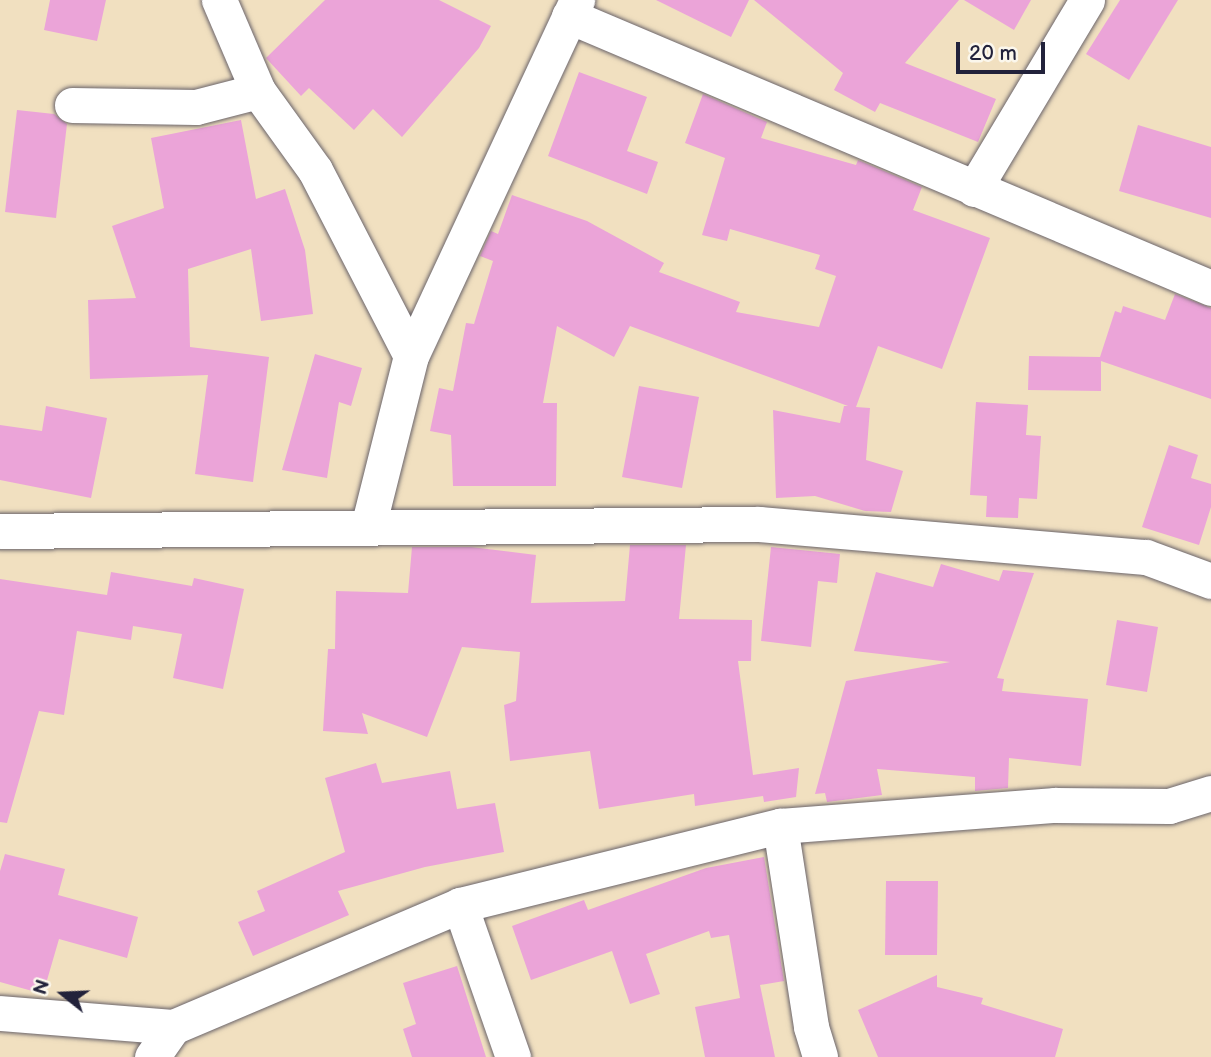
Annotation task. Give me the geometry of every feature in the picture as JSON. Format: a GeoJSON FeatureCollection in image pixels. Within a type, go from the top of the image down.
{"type":"FeatureCollection","features":[{"type":"Feature","properties":{"kind":"street"},"geometry":{"type":"LineString","coordinates":[[219,0],[258,91],[315,170],[411,356]]}},
{"type":"Feature","properties":{"kind":"street"},"geometry":{"type":"LineString","coordinates":[[974,189],[1087,0]]}},
{"type":"Feature","properties":{"kind":"street"},"geometry":{"type":"LineString","coordinates":[[369,527],[411,356],[573,8],[974,189],[1211,288]]}},
{"type":"Feature","properties":{"kind":"street"},"geometry":{"type":"LineString","coordinates":[[72,105],[196,107],[258,91]]}},
{"type":"Feature","properties":{"kind":"street"},"geometry":{"type":"LineString","coordinates":[[0,531],[759,524],[1146,557],[1211,581]]}},
{"type":"Feature","properties":{"kind":"street"},"geometry":{"type":"LineString","coordinates":[[0,1013],[173,1027],[460,905],[780,826],[1055,805],[1169,806],[1211,793]]}},
{"type":"Feature","properties":{"kind":"street"},"geometry":{"type":"LineString","coordinates":[[780,826],[811,1027],[820,1057]]}},
{"type":"Feature","properties":{"kind":"street"},"geometry":{"type":"LineString","coordinates":[[460,905],[513,1057]]}},
{"type":"Feature","properties":{"kind":"street"},"geometry":{"type":"LineString","coordinates":[[152,1057],[173,1027]]}},
{"type":"Feature","properties":{"kind":"building"},"geometry":{"type":"Polygon","coordinates":[[[50,0],[106,0],[97,41],[44,30],[50,0]]]}},
{"type":"Feature","properties":{"kind":"building"},"geometry":{"type":"Polygon","coordinates":[[[325,0],[439,0],[491,26],[479,48],[402,137],[373,109],[354,130],[309,88],[301,96],[266,58],[325,0]]]}},
{"type":"Feature","properties":{"kind":"building"},"geometry":{"type":"Polygon","coordinates":[[[656,0],[749,0],[731,37],[656,0]]]}},
{"type":"Feature","properties":{"kind":"building"},"geometry":{"type":"Polygon","coordinates":[[[754,0],[959,0],[905,63],[996,99],[978,142],[880,103],[875,112],[834,90],[843,73],[754,0]]]}},
{"type":"Feature","properties":{"kind":"building"},"geometry":{"type":"Polygon","coordinates":[[[964,0],[1031,0],[1014,30],[964,0]]]}},
{"type":"Feature","properties":{"kind":"building"},"geometry":{"type":"Polygon","coordinates":[[[1120,0],[1178,0],[1129,80],[1086,54],[1120,0]]]}},
{"type":"Feature","properties":{"kind":"building"},"geometry":{"type":"Polygon","coordinates":[[[579,72],[647,97],[627,151],[658,162],[647,194],[548,156],[579,72]]]}},
{"type":"Feature","properties":{"kind":"building"},"geometry":{"type":"Polygon","coordinates":[[[703,94],[767,122],[761,138],[856,165],[858,160],[922,187],[913,210],[990,238],[942,369],[878,346],[856,407],[870,408],[866,460],[903,471],[891,512],[865,511],[815,496],[776,498],[773,410],[840,423],[844,406],[848,406],[630,326],[614,357],[557,326],[543,403],[557,403],[556,486],[453,486],[451,435],[430,431],[439,388],[453,391],[466,323],[474,324],[493,261],[480,256],[491,231],[498,234],[512,195],[587,221],[664,263],[659,272],[740,302],[736,312],[819,327],[836,276],[815,269],[820,255],[730,229],[727,241],[702,235],[725,158],[685,143],[703,94]]]}},
{"type":"Feature","properties":{"kind":"building"},"geometry":{"type":"Polygon","coordinates":[[[17,110],[54,114],[67,124],[56,218],[5,212],[17,110]]]}},
{"type":"Feature","properties":{"kind":"building"},"geometry":{"type":"Polygon","coordinates":[[[241,120],[256,199],[285,189],[305,250],[313,314],[261,321],[251,249],[188,269],[190,347],[269,357],[253,482],[195,474],[208,375],[90,379],[88,300],[136,298],[112,226],[164,208],[151,138],[241,120]]]}},
{"type":"Feature","properties":{"kind":"building"},"geometry":{"type":"Polygon","coordinates":[[[1138,125],[1211,147],[1211,218],[1119,191],[1138,125]]]}},
{"type":"Feature","properties":{"kind":"building"},"geometry":{"type":"Polygon","coordinates":[[[1175,294],[1211,308],[1211,399],[1101,361],[1101,391],[1028,390],[1029,356],[1100,357],[1115,311],[1121,313],[1123,306],[1165,320],[1175,294]]]}},
{"type":"Feature","properties":{"kind":"building"},"geometry":{"type":"Polygon","coordinates":[[[315,354],[362,368],[351,406],[339,402],[327,478],[282,470],[315,354]]]}},
{"type":"Feature","properties":{"kind":"building"},"geometry":{"type":"Polygon","coordinates":[[[639,386],[699,397],[682,488],[622,477],[639,386]]]}},
{"type":"Feature","properties":{"kind":"building"},"geometry":{"type":"Polygon","coordinates":[[[976,402],[1028,405],[1026,435],[1041,436],[1037,499],[1019,498],[1018,518],[986,517],[987,496],[970,495],[976,402]]]}},
{"type":"Feature","properties":{"kind":"building"},"geometry":{"type":"Polygon","coordinates":[[[46,406],[107,418],[91,498],[0,480],[0,425],[42,431],[46,406]]]}},
{"type":"Feature","properties":{"kind":"building"},"geometry":{"type":"Polygon","coordinates":[[[1169,445],[1198,455],[1191,478],[1211,484],[1211,507],[1199,545],[1142,527],[1169,445]]]}},
{"type":"Feature","properties":{"kind":"building"},"geometry":{"type":"Polygon","coordinates":[[[630,545],[686,545],[679,619],[752,620],[751,661],[738,661],[753,775],[799,768],[796,797],[764,802],[763,796],[695,806],[694,794],[599,809],[590,751],[510,761],[504,705],[516,701],[520,652],[462,647],[427,737],[362,713],[368,734],[323,731],[328,649],[335,649],[336,591],[408,593],[412,547],[471,547],[536,555],[531,603],[625,601],[630,545]]]}},
{"type":"Feature","properties":{"kind":"building"},"geometry":{"type":"Polygon","coordinates":[[[771,547],[840,554],[837,583],[818,581],[811,647],[761,641],[771,547]]]}},
{"type":"Feature","properties":{"kind":"building"},"geometry":{"type":"Polygon","coordinates":[[[941,564],[999,581],[1003,570],[1034,573],[997,678],[1004,679],[1002,691],[1088,699],[1081,766],[1009,758],[1008,788],[975,791],[975,777],[877,769],[882,795],[827,802],[825,793],[815,794],[846,681],[950,662],[854,651],[876,572],[933,587],[941,564]]]}},
{"type":"Feature","properties":{"kind":"building"},"geometry":{"type":"Polygon","coordinates":[[[111,572],[192,586],[194,578],[244,589],[223,689],[173,678],[182,634],[133,626],[131,640],[77,631],[64,715],[39,711],[7,823],[0,822],[0,579],[107,595],[111,572]]]}},
{"type":"Feature","properties":{"kind":"building"},"geometry":{"type":"Polygon","coordinates":[[[1117,620],[1158,627],[1147,692],[1106,685],[1117,620]]]}},
{"type":"Feature","properties":{"kind":"building"},"geometry":{"type":"Polygon","coordinates":[[[376,763],[382,783],[450,771],[457,809],[495,803],[504,852],[425,867],[338,891],[349,915],[253,956],[238,922],[265,911],[257,891],[345,852],[325,778],[376,763]]]}},
{"type":"Feature","properties":{"kind":"building"},"geometry":{"type":"Polygon","coordinates":[[[5,854],[65,869],[58,895],[138,917],[127,958],[59,939],[43,994],[0,982],[0,871],[5,854]]]}},
{"type":"Feature","properties":{"kind":"building"},"geometry":{"type":"Polygon","coordinates":[[[764,857],[784,981],[760,985],[775,1057],[705,1057],[695,1007],[740,998],[729,935],[711,938],[709,931],[646,954],[660,994],[630,1004],[612,951],[531,980],[512,926],[584,900],[588,910],[706,868],[764,857]]]}},
{"type":"Feature","properties":{"kind":"building"},"geometry":{"type":"Polygon","coordinates":[[[886,881],[938,881],[937,955],[885,955],[886,881]]]}},
{"type":"Feature","properties":{"kind":"building"},"geometry":{"type":"Polygon","coordinates":[[[457,966],[486,1057],[412,1057],[403,1029],[416,1024],[403,983],[457,966]]]}},
{"type":"Feature","properties":{"kind":"building"},"geometry":{"type":"Polygon","coordinates":[[[937,975],[937,987],[983,998],[981,1004],[1063,1029],[1055,1057],[878,1057],[858,1010],[937,975]]]}}]}
